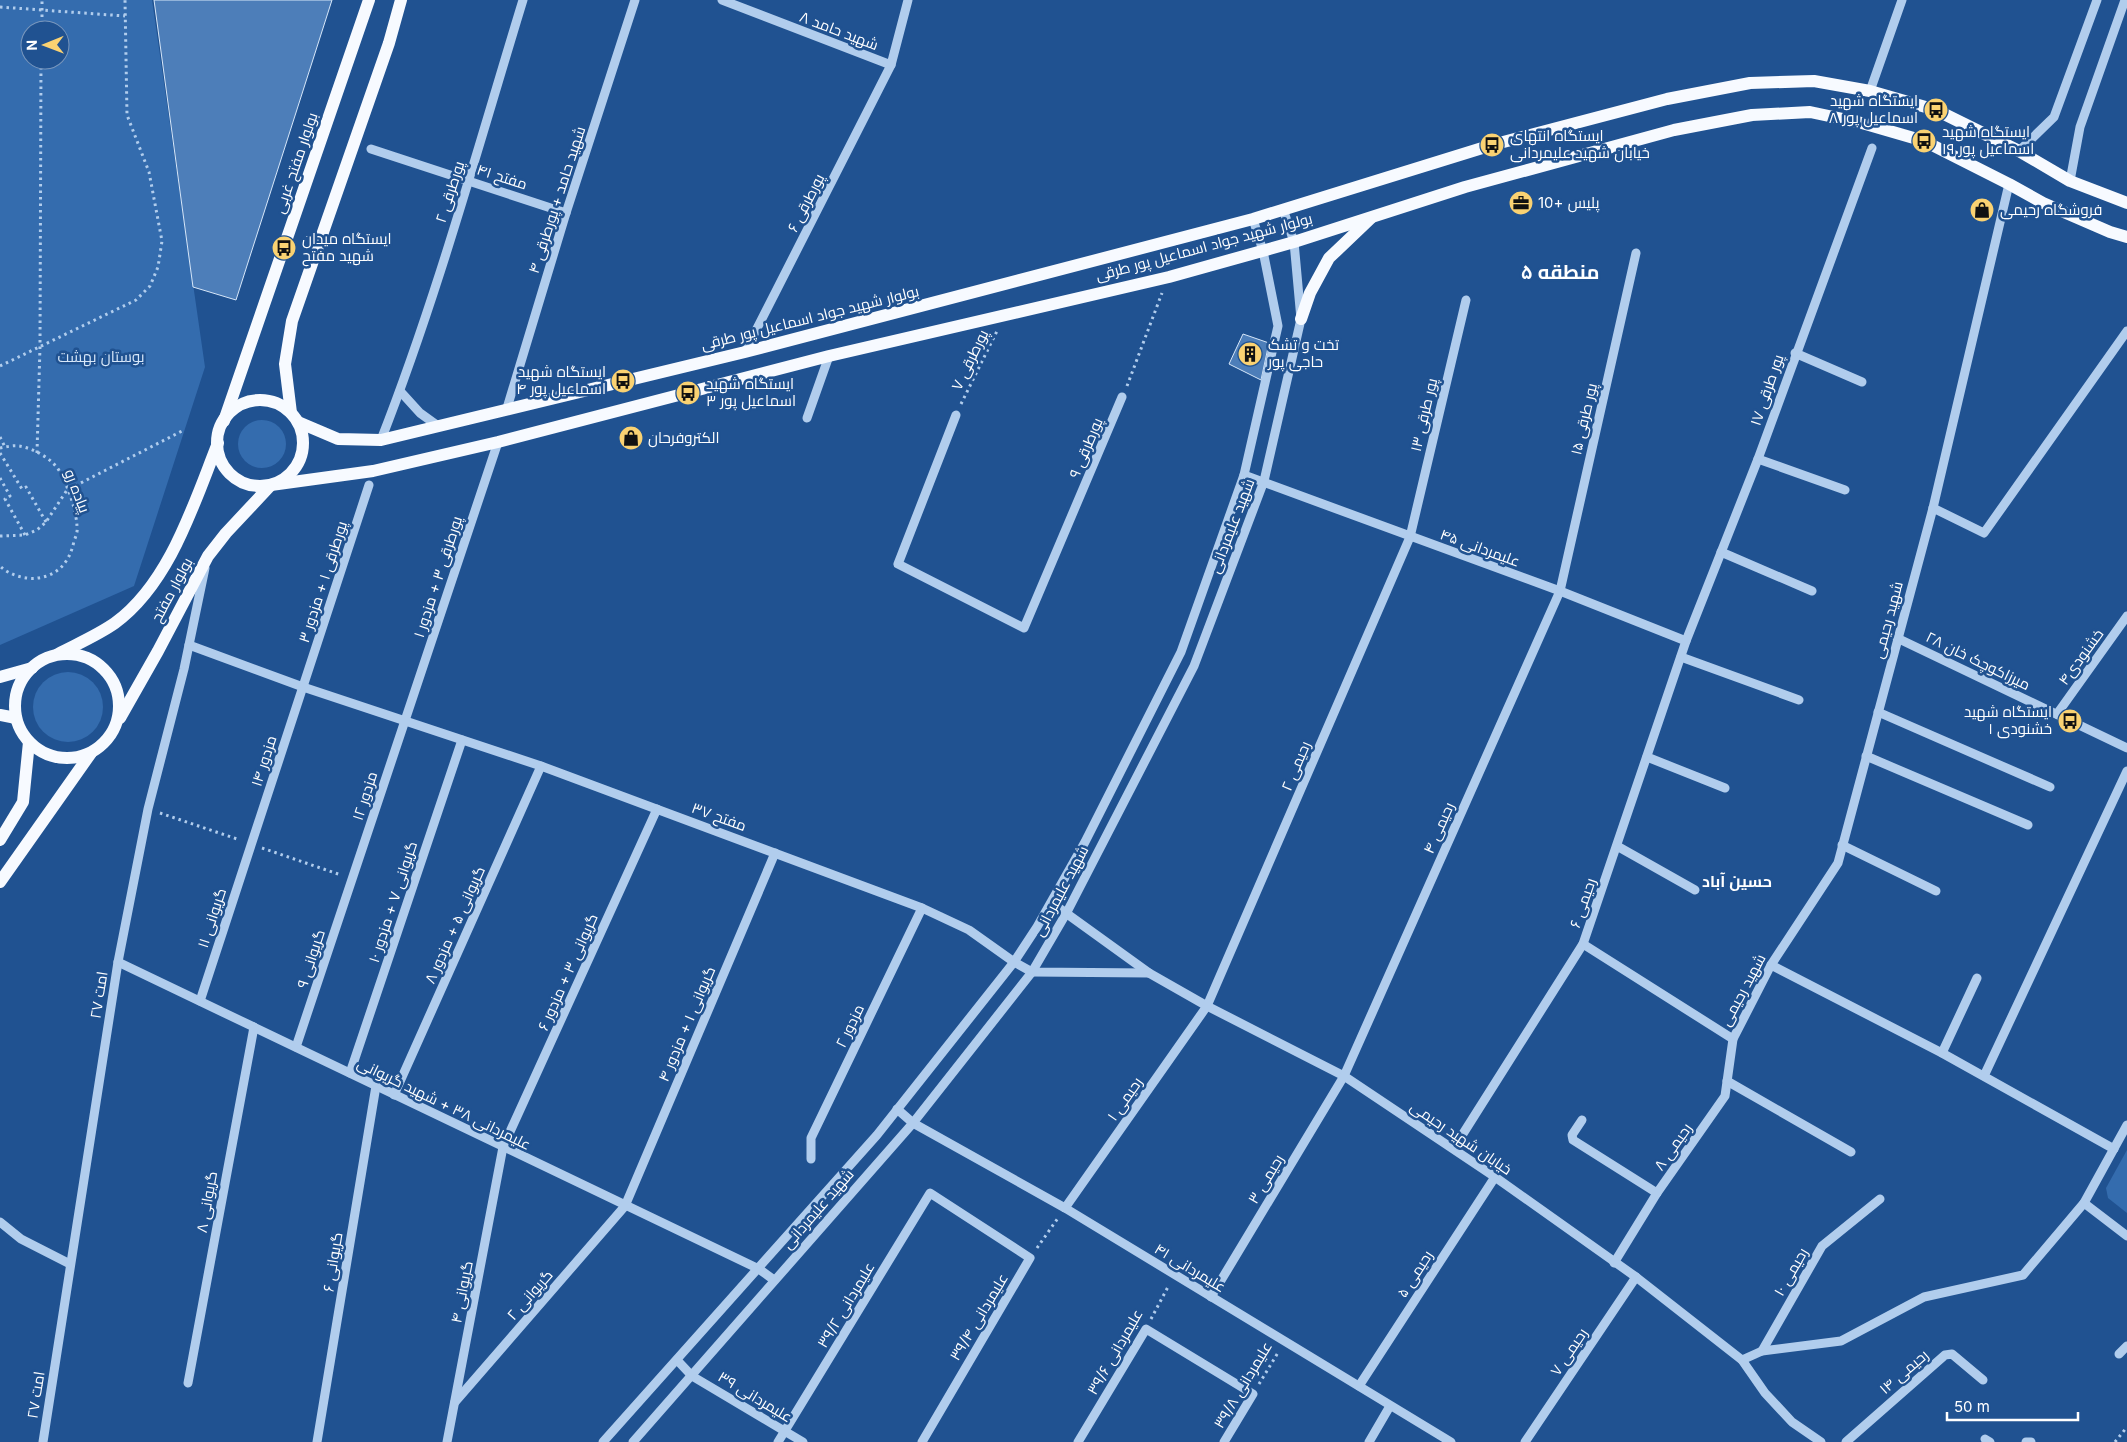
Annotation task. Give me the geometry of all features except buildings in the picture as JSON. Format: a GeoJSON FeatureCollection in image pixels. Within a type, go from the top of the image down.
{"type":"FeatureCollection","features":[{"type":"Feature","properties":{"kind":"main road","name":"بولوار مفتح غربی"},"geometry":{"type":"LineString","coordinates":[[224,421],[369,0]]}},
{"type":"Feature","properties":{"kind":"main road"},"geometry":{"type":"LineString","coordinates":[[294,418],[285,364],[292,322],[388,43],[400,0]]}},
{"type":"Feature","properties":{"kind":"main road","name":"بولوار شهید جواد اسماعیل پور طرقی"},"geometry":{"type":"LineString","coordinates":[[294,418],[338,439],[380,440],[745,352],[1253,219],[1492,145],[1676,98],[1750,83],[1814,81],[1870,91],[1936,110],[2018,151],[2070,180],[2127,203]]}},
{"type":"Feature","properties":{"kind":"main road","name":"بولوار شهید جواد اسماعیل پور طرقی"},"geometry":{"type":"LineString","coordinates":[[271,485],[373,471],[498,442],[829,356],[1169,276],[1294,242],[1465,187],[1674,130],[1752,115],[1810,112],[1862,123],[1924,141],[2009,184],[2043,204],[2110,232],[2127,237]]}},
{"type":"Feature","properties":{"kind":"main road"},"geometry":{"type":"LineString","coordinates":[[1301,320],[1310,292],[1329,258],[1374,215]]}},
{"type":"Feature","properties":{"kind":"main road"},"geometry":{"type":"LineString","coordinates":[[256,401],[272,402],[282,406],[294,418],[302,433],[302,455],[290,474],[271,485],[260,486],[238,480],[223,464],[219,454],[219,431],[231,412],[240,406],[256,401]]}},
{"type":"Feature","properties":{"kind":"main road","name":"بولوار مفتح"},"geometry":{"type":"LineString","coordinates":[[56,655],[115,623],[140,600],[163,568],[187,520],[218,442]]}},
{"type":"Feature","properties":{"kind":"main road","name":"بولوار مفتح"},"geometry":{"type":"LineString","coordinates":[[118,722],[208,556],[226,533],[271,485]]}},
{"type":"Feature","properties":{"kind":"main road"},"geometry":{"type":"LineString","coordinates":[[56,655],[83,656],[95,662],[106,671],[114,682],[118,695],[120,708],[118,722],[112,734],[103,745],[92,753],[79,758],[65,759],[46,754],[29,742],[21,731],[16,718],[15,704],[17,691],[23,678],[43,660],[56,655]]}},
{"type":"Feature","properties":{"kind":"main road"},"geometry":{"type":"LineString","coordinates":[[0,677],[32,668]]}},
{"type":"Feature","properties":{"kind":"main road"},"geometry":{"type":"LineString","coordinates":[[0,715],[16,718]]}},
{"type":"Feature","properties":{"kind":"main road"},"geometry":{"type":"LineString","coordinates":[[0,840],[23,802],[29,742]]}},
{"type":"Feature","properties":{"kind":"main road"},"geometry":{"type":"LineString","coordinates":[[0,882],[92,753]]}},
{"type":"Feature","properties":{"kind":"street","name":"پورطرقی ۲"},"geometry":{"type":"LineString","coordinates":[[380,440],[400,391],[468,180],[522,0]]}},
{"type":"Feature","properties":{"kind":"street","name":"شهید حامد + پورطرقی ۴"},"geometry":{"type":"LineString","coordinates":[[507,408],[566,213],[635,0]]}},
{"type":"Feature","properties":{"kind":"street","name":"شهید حامد ۸"},"geometry":{"type":"LineString","coordinates":[[722,0],[891,65]]}},
{"type":"Feature","properties":{"kind":"street","name":"پورطرقی ۶"},"geometry":{"type":"LineString","coordinates":[[745,352],[891,65],[908,0]]}},
{"type":"Feature","properties":{"kind":"street"},"geometry":{"type":"LineString","coordinates":[[1870,91],[1902,0]]}},
{"type":"Feature","properties":{"kind":"street"},"geometry":{"type":"LineString","coordinates":[[2018,151],[2054,117],[2096,0]]}},
{"type":"Feature","properties":{"kind":"street"},"geometry":{"type":"LineString","coordinates":[[2070,180],[2080,127],[2125,0]]}},
{"type":"Feature","properties":{"kind":"street","name":"پور طرقی ۱۷"},"geometry":{"type":"LineString","coordinates":[[1686,641],[1758,458],[1872,148]]}},
{"type":"Feature","properties":{"kind":"street","name":"مفتح ۴۱"},"geometry":{"type":"LineString","coordinates":[[371,149],[566,213]]}},
{"type":"Feature","properties":{"kind":"street","name":"شهید رحیمی"},"geometry":{"type":"LineString","coordinates":[[1733,1039],[1771,965],[1838,863],[1933,508],[2009,184]]}},
{"type":"Feature","properties":{"kind":"street","name":"شهید علیمردانی"},"geometry":{"type":"LineString","coordinates":[[634,1442],[912,1123],[1032,972],[1067,912],[1194,666],[1264,481],[1301,320],[1294,242],[1283,209]]}},
{"type":"Feature","properties":{"kind":"street","name":"شهید علیمردانی"},"geometry":{"type":"LineString","coordinates":[[603,1442],[877,1135],[1014,962],[1052,903],[1181,652],[1244,475],[1278,326],[1263,251],[1253,219]]}},
{"type":"Feature","properties":{"kind":"street","name":"پور طرقی ۱۵"},"geometry":{"type":"LineString","coordinates":[[1560,591],[1636,253]]}},
{"type":"Feature","properties":{"kind":"street","name":"پور طرقی ۱۳"},"geometry":{"type":"LineString","coordinates":[[1410,537],[1466,300]]}},
{"type":"Feature","properties":{"kind":"street"},"geometry":{"type":"LineString","coordinates":[[1933,508],[1984,533],[2127,331]]}},
{"type":"Feature","properties":{"kind":"street"},"geometry":{"type":"LineString","coordinates":[[1795,354],[1862,382]]}},
{"type":"Feature","properties":{"kind":"street"},"geometry":{"type":"LineString","coordinates":[[807,418],[829,356]]}},
{"type":"Feature","properties":{"kind":"street"},"geometry":{"type":"LineString","coordinates":[[400,391],[420,414],[438,426]]}},
{"type":"Feature","properties":{"kind":"street","name":"پورطرقی ۹"},"geometry":{"type":"LineString","coordinates":[[956,414],[898,564],[1024,628],[1122,397]]}},
{"type":"Feature","properties":{"kind":"street","name":"پورطرقی ۳ + مزدور ۱"},"geometry":{"type":"LineString","coordinates":[[405,721],[498,442]]}},
{"type":"Feature","properties":{"kind":"street"},"geometry":{"type":"LineString","coordinates":[[1758,458],[1845,490]]}},
{"type":"Feature","properties":{"kind":"street","name":"علیمردانی ۴۵"},"geometry":{"type":"LineString","coordinates":[[1244,475],[1560,591],[1686,641]]}},
{"type":"Feature","properties":{"kind":"street","name":"پورطرقی ۱ + مزدور ۳"},"geometry":{"type":"LineString","coordinates":[[303,687],[369,485]]}},
{"type":"Feature","properties":{"kind":"street","name":"رحیمی ۲"},"geometry":{"type":"LineString","coordinates":[[1207,1006],[1410,537]]}},
{"type":"Feature","properties":{"kind":"street"},"geometry":{"type":"LineString","coordinates":[[1721,552],[1812,591]]}},
{"type":"Feature","properties":{"kind":"street","name":"امت ۲۷"},"geometry":{"type":"LineString","coordinates":[[43,1442],[118,962],[148,809],[189,645],[208,556]]}},
{"type":"Feature","properties":{"kind":"street","name":"رحیمی ۴"},"geometry":{"type":"LineString","coordinates":[[1344,1076],[1560,591]]}},
{"type":"Feature","properties":{"kind":"street","name":"خشنودی۴"},"geometry":{"type":"LineString","coordinates":[[2057,714],[2127,616]]}},
{"type":"Feature","properties":{"kind":"street","name":"میرزاکوچک خان ۲۸"},"geometry":{"type":"LineString","coordinates":[[1897,638],[2127,748]]}},
{"type":"Feature","properties":{"kind":"street","name":"رحیمی ۶"},"geometry":{"type":"LineString","coordinates":[[1454,1148],[1583,944],[1686,641]]}},
{"type":"Feature","properties":{"kind":"street","name":"مفتح ۳۷"},"geometry":{"type":"LineString","coordinates":[[189,645],[303,687],[541,766],[922,908],[969,930],[1014,962],[1032,972]]}},
{"type":"Feature","properties":{"kind":"street"},"geometry":{"type":"LineString","coordinates":[[1681,657],[1799,700]]}},
{"type":"Feature","properties":{"kind":"street","name":"مزدور ۱۴"},"geometry":{"type":"LineString","coordinates":[[251,844],[303,687]]}},
{"type":"Feature","properties":{"kind":"street"},"geometry":{"type":"LineString","coordinates":[[1878,712],[2050,787]]}},
{"type":"Feature","properties":{"kind":"street","name":"مزدور ۱۲"},"geometry":{"type":"LineString","coordinates":[[352,879],[405,721]]}},
{"type":"Feature","properties":{"kind":"street","name":"گریوانی ۷ + مزدور ۱۰"},"geometry":{"type":"LineString","coordinates":[[350,1074],[462,740]]}},
{"type":"Feature","properties":{"kind":"street"},"geometry":{"type":"LineString","coordinates":[[1866,756],[2028,825]]}},
{"type":"Feature","properties":{"kind":"street"},"geometry":{"type":"LineString","coordinates":[[1647,757],[1725,788]]}},
{"type":"Feature","properties":{"kind":"street","name":"گریوانی ۵ + مزدور ۸"},"geometry":{"type":"LineString","coordinates":[[394,1095],[541,766]]}},
{"type":"Feature","properties":{"kind":"street"},"geometry":{"type":"LineString","coordinates":[[1984,1076],[2127,771]]}},
{"type":"Feature","properties":{"kind":"street","name":"گریوانی ۳ + مزدور ۶"},"geometry":{"type":"LineString","coordinates":[[504,1147],[657,809]]}},
{"type":"Feature","properties":{"kind":"street","name":"گریوانی ۱۱"},"geometry":{"type":"LineString","coordinates":[[200,1001],[251,844]]}},
{"type":"Feature","properties":{"kind":"street"},"geometry":{"type":"LineString","coordinates":[[1842,845],[1936,891]]}},
{"type":"Feature","properties":{"kind":"street"},"geometry":{"type":"LineString","coordinates":[[1617,846],[1695,890]]}},
{"type":"Feature","properties":{"kind":"street","name":"گریوانی ۱ + مزدور ۴"},"geometry":{"type":"LineString","coordinates":[[625,1206],[775,853]]}},
{"type":"Feature","properties":{"kind":"street","name":"گریوانی ۹"},"geometry":{"type":"LineString","coordinates":[[296,1047],[352,879]]}},
{"type":"Feature","properties":{"kind":"street","name":"خیابان شهید رحیمی"},"geometry":{"type":"LineString","coordinates":[[1052,903],[1149,973],[1207,1006],[1344,1076],[1454,1148],[1636,1277],[1742,1360],[1765,1393],[1792,1422],[1821,1442]]}},
{"type":"Feature","properties":{"kind":"street","name":"مزدور ۲"},"geometry":{"type":"LineString","coordinates":[[811,1159],[811,1138],[922,908]]}},
{"type":"Feature","properties":{"kind":"street"},"geometry":{"type":"LineString","coordinates":[[1583,944],[1733,1039]]}},
{"type":"Feature","properties":{"kind":"street","name":"علیمردانی ۳۸ + شهید گریوانی"},"geometry":{"type":"LineString","coordinates":[[118,962],[759,1269],[774,1280]]}},
{"type":"Feature","properties":{"kind":"street"},"geometry":{"type":"LineString","coordinates":[[1771,965],[1942,1053],[2114,1149]]}},
{"type":"Feature","properties":{"kind":"street"},"geometry":{"type":"LineString","coordinates":[[1032,972],[1149,973]]}},
{"type":"Feature","properties":{"kind":"street"},"geometry":{"type":"LineString","coordinates":[[1942,1053],[1977,978]]}},
{"type":"Feature","properties":{"kind":"street","name":"رحیمی ۱"},"geometry":{"type":"LineString","coordinates":[[1065,1208],[1207,1006]]}},
{"type":"Feature","properties":{"kind":"street","name":"گریوانی ۸"},"geometry":{"type":"LineString","coordinates":[[188,1383],[254,1027]]}},
{"type":"Feature","properties":{"kind":"street","name":"رحیمی ۸"},"geometry":{"type":"LineString","coordinates":[[1614,1263],[1657,1193],[1725,1096],[1733,1039]]}},
{"type":"Feature","properties":{"kind":"street","name":"رحیمی ۳"},"geometry":{"type":"LineString","coordinates":[[1211,1297],[1344,1076]]}},
{"type":"Feature","properties":{"kind":"street"},"geometry":{"type":"LineString","coordinates":[[1727,1081],[1851,1152]]}},
{"type":"Feature","properties":{"kind":"street","name":"گریوانی ۶"},"geometry":{"type":"LineString","coordinates":[[317,1442],[376,1086]]}},
{"type":"Feature","properties":{"kind":"street","name":"علیمردانی ۴۱"},"geometry":{"type":"LineString","coordinates":[[897,1109],[912,1123],[1065,1208],[1451,1442]]}},
{"type":"Feature","properties":{"kind":"street"},"geometry":{"type":"LineString","coordinates":[[1582,1120],[1572,1135],[1573,1140],[1657,1193]]}},
{"type":"Feature","properties":{"kind":"street"},"geometry":{"type":"LineString","coordinates":[[1742,1360],[1762,1351],[1841,1341],[1924,1297],[2023,1275],[2084,1203],[2127,1126]]}},
{"type":"Feature","properties":{"kind":"street","name":"گریوانی ۴"},"geometry":{"type":"LineString","coordinates":[[448,1442],[504,1147]]}},
{"type":"Feature","properties":{"kind":"street","name":"رحیمی ۵"},"geometry":{"type":"LineString","coordinates":[[1358,1386],[1495,1177]]}},
{"type":"Feature","properties":{"kind":"street","name":"علیمردانی ۳۹/۲"},"geometry":{"type":"LineString","coordinates":[[778,1442],[930,1193],[1030,1258]]}},
{"type":"Feature","properties":{"kind":"street","name":"رحیمی ۱۰"},"geometry":{"type":"LineString","coordinates":[[1762,1351],[1822,1246],[1880,1199]]}},
{"type":"Feature","properties":{"kind":"street"},"geometry":{"type":"LineString","coordinates":[[2084,1203],[2127,1236]]}},
{"type":"Feature","properties":{"kind":"street","name":"گریوانی ۲"},"geometry":{"type":"LineString","coordinates":[[455,1402],[625,1206]]}},
{"type":"Feature","properties":{"kind":"street"},"geometry":{"type":"LineString","coordinates":[[0,1222],[21,1239],[70,1264]]}},
{"type":"Feature","properties":{"kind":"street","name":"علیمردانی ۳۹/۴"},"geometry":{"type":"LineString","coordinates":[[922,1442],[1030,1258]]}},
{"type":"Feature","properties":{"kind":"street","name":"رحیمی ۷"},"geometry":{"type":"LineString","coordinates":[[1525,1442],[1636,1277]]}},
{"type":"Feature","properties":{"kind":"street"},"geometry":{"type":"LineString","coordinates":[[1146,1329],[1253,1394]]}},
{"type":"Feature","properties":{"kind":"street","name":"علیمردانی ۳۹/۶"},"geometry":{"type":"LineString","coordinates":[[1078,1442],[1146,1329]]}},
{"type":"Feature","properties":{"kind":"street"},"geometry":{"type":"LineString","coordinates":[[2119,1354],[2127,1346]]}},
{"type":"Feature","properties":{"kind":"street","name":"رحیمی ۱۴"},"geometry":{"type":"LineString","coordinates":[[1846,1442],[1945,1355],[1952,1354],[1983,1380]]}},
{"type":"Feature","properties":{"kind":"street","name":"علیمردانی ۳۹"},"geometry":{"type":"LineString","coordinates":[[676,1360],[692,1376],[803,1442]]}},
{"type":"Feature","properties":{"kind":"street","name":"علیمردانی ۳۹/۸"},"geometry":{"type":"LineString","coordinates":[[1224,1442],[1253,1394]]}},
{"type":"Feature","properties":{"kind":"street"},"geometry":{"type":"LineString","coordinates":[[1370,1442],[1390,1406]]}},
{"type":"Feature","properties":{"kind":"street"},"geometry":{"type":"LineString","coordinates":[[2026,1442],[2031,1442]]}},
{"type":"Feature","properties":{"kind":"path"},"geometry":{"type":"LineString","coordinates":[[42,0],[42,20]]}},
{"type":"Feature","properties":{"kind":"path"},"geometry":{"type":"LineString","coordinates":[[0,366],[136,300],[150,286],[158,267],[162,241],[149,172],[127,115],[125,0]]}},
{"type":"Feature","properties":{"kind":"path"},"geometry":{"type":"LineString","coordinates":[[0,7],[125,16]]}},
{"type":"Feature","properties":{"kind":"path"},"geometry":{"type":"LineString","coordinates":[[37,453],[40,346],[41,70]]}},
{"type":"Feature","properties":{"kind":"path"},"geometry":{"type":"LineString","coordinates":[[1122,397],[1169,276]]}},
{"type":"Feature","properties":{"kind":"path","name":"پورطرقی ۷"},"geometry":{"type":"LineString","coordinates":[[956,414],[1005,315]]}},
{"type":"Feature","properties":{"kind":"path"},"geometry":{"type":"LineString","coordinates":[[0,536],[25,535],[37,530],[46,522],[67,490],[184,430]]}},
{"type":"Feature","properties":{"kind":"path","name":"پیاده رو"},"geometry":{"type":"LineString","coordinates":[[0,437],[2,447],[17,445],[37,453],[59,470],[78,528],[72,553],[60,570],[48,577],[29,580],[4,570],[0,566]]}},
{"type":"Feature","properties":{"kind":"path"},"geometry":{"type":"LineString","coordinates":[[0,453],[22,489],[26,487],[46,522]]}},
{"type":"Feature","properties":{"kind":"path"},"geometry":{"type":"LineString","coordinates":[[0,478],[10,496],[5,499],[25,535]]}},
{"type":"Feature","properties":{"kind":"path"},"geometry":{"type":"LineString","coordinates":[[148,809],[352,879]]}},
{"type":"Feature","properties":{"kind":"path"},"geometry":{"type":"LineString","coordinates":[[1030,1258],[1065,1208]]}},
{"type":"Feature","properties":{"kind":"path","name":"علیمردانی ۳۹/۶"},"geometry":{"type":"LineString","coordinates":[[1146,1329],[1174,1274]]}},
{"type":"Feature","properties":{"kind":"path","name":"علیمردانی ۳۹/۸"},"geometry":{"type":"LineString","coordinates":[[1253,1394],[1285,1342]]}},
{"type":"Feature","properties":{"kind":"path"},"geometry":{"type":"LineString","coordinates":[[2115,1442],[2127,1427]]}},
{"type":"Feature","properties":{"kind":"green space","name":"بوستان بهشت"},"geometry":{"type":"Polygon","coordinates":[[[0,0],[152,0],[205,367],[134,586],[0,645],[0,0]]]}},
{"type":"Feature","properties":{"kind":"green space"},"geometry":{"type":"Polygon","coordinates":[[[262,420],[271,422],[279,427],[284,435],[286,444],[284,453],[279,461],[271,466],[262,468],[253,466],[245,461],[240,453],[238,444],[240,435],[245,427],[253,422],[262,420]]]}},
{"type":"Feature","properties":{"kind":"green space"},"geometry":{"type":"Polygon","coordinates":[[[68,672],[87,678],[97,688],[103,707],[97,726],[87,736],[68,742],[49,736],[39,726],[33,707],[39,688],[49,678],[68,672]]]}},
{"type":"Feature","properties":{"kind":"green space"},"geometry":{"type":"Polygon","coordinates":[[[2127,1150],[2127,1213],[2108,1198],[2106,1188],[2127,1150]]]}},
{"type":"Feature","properties":{"kind":"place","name":"ایستگاه شهید اسماعیل پور ۸"},"geometry":{"type":"Point","coordinates":[1936,110]}},
{"type":"Feature","properties":{"kind":"place","name":"ایستگاه شهید اسماعیل پور ۱۹"},"geometry":{"type":"Point","coordinates":[1924,141]}},
{"type":"Feature","properties":{"kind":"place","name":"ایستگاه انتهای خیابان شهید علیمردانی"},"geometry":{"type":"Point","coordinates":[1492,145]}},
{"type":"Feature","properties":{"kind":"place","name":"پلیس +10"},"geometry":{"type":"Point","coordinates":[1521,203]}},
{"type":"Feature","properties":{"kind":"place","name":"فروشگاه رحیمی"},"geometry":{"type":"Point","coordinates":[1982,210]}},
{"type":"Feature","properties":{"kind":"place","name":"ایستگاه میدان شهید مفتح"},"geometry":{"type":"Point","coordinates":[284,248]}},
{"type":"Feature","properties":{"kind":"place","name":"تخت و تشک حاجی پور"},"geometry":{"type":"Point","coordinates":[1250,354]}},
{"type":"Feature","properties":{"kind":"place","name":"ایستگاه شهید اسماعیل پور ۴"},"geometry":{"type":"Point","coordinates":[623,381]}},
{"type":"Feature","properties":{"kind":"place","name":"ایستگاه شهید اسماعیل پور ۳"},"geometry":{"type":"Point","coordinates":[688,393]}},
{"type":"Feature","properties":{"kind":"place","name":"الکتروفرحان"},"geometry":{"type":"Point","coordinates":[631,438]}},
{"type":"Feature","properties":{"kind":"place","name":"ایستگاه شهید خشنودی ۱"},"geometry":{"type":"Point","coordinates":[2070,721]}},
{"type":"Feature","properties":{"kind":"district","name":"منطقه ۵"},"geometry":{"type":"Point","coordinates":[1560,272]}},
{"type":"Feature","properties":{"kind":"district","name":"حسین آباد"},"geometry":{"type":"Point","coordinates":[1737,881]}}]}
